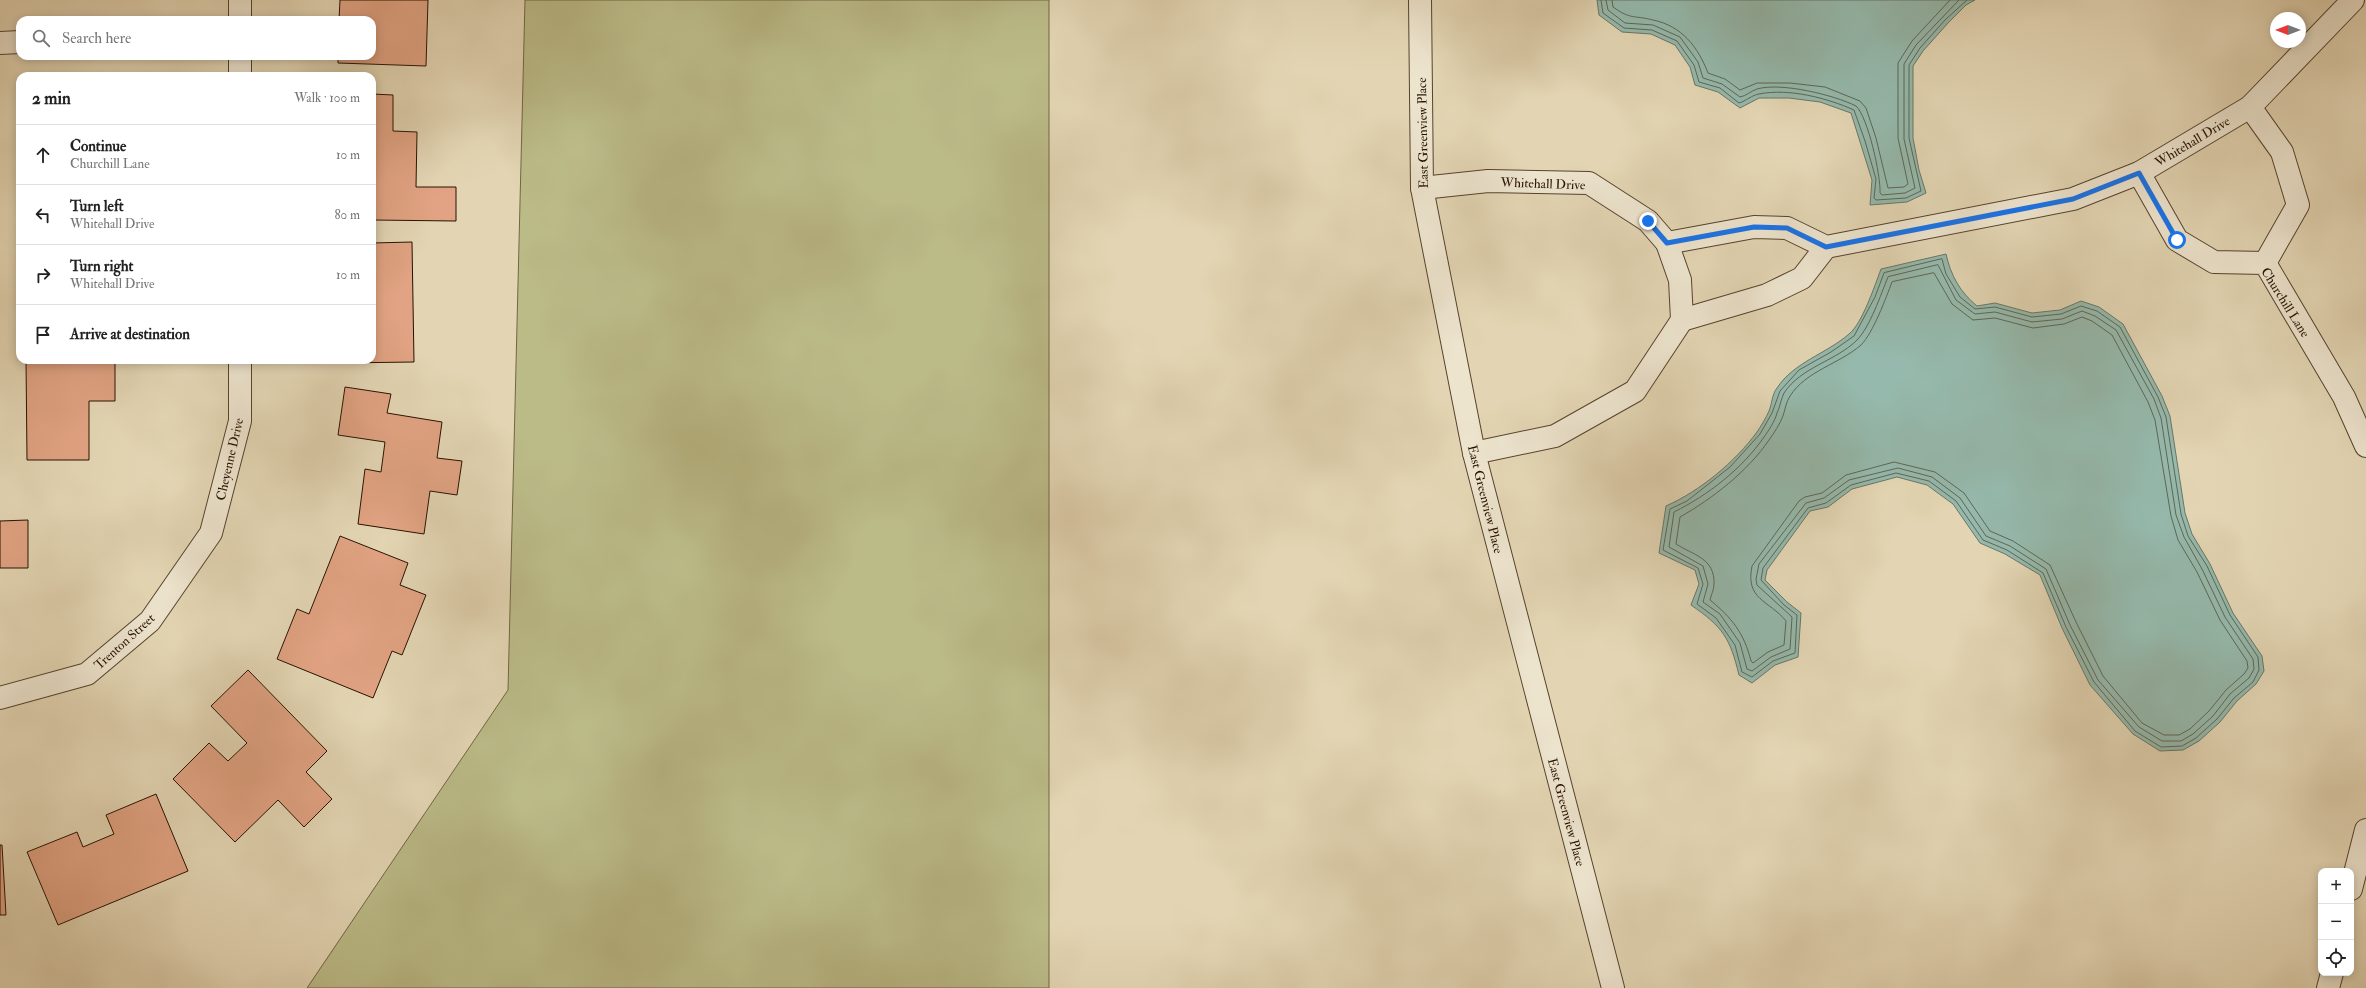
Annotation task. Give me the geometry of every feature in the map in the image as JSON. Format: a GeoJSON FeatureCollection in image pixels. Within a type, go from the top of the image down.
{"type":"FeatureCollection","features":[{"type":"Feature","properties":{"kind":"street"},"geometry":{"type":"LineString","coordinates":[[240,0],[240,16]]}},
{"type":"Feature","properties":{"kind":"street","name":"East Greenview Place"},"geometry":{"type":"LineString","coordinates":[[1420,0],[1422,188],[1474,453],[1613,988]]}},
{"type":"Feature","properties":{"kind":"street","name":"Whitehall Drive"},"geometry":{"type":"LineString","coordinates":[[1826,247],[2073,199],[2139,173],[2250,107],[2354,0]]}},
{"type":"Feature","properties":{"kind":"street"},"geometry":{"type":"LineString","coordinates":[[0,43],[16,42]]}},
{"type":"Feature","properties":{"kind":"street"},"geometry":{"type":"LineString","coordinates":[[240,60],[240,72]]}},
{"type":"Feature","properties":{"kind":"street"},"geometry":{"type":"LineString","coordinates":[[2250,107],[2282,152],[2298,205],[2265,263]]}},
{"type":"Feature","properties":{"kind":"street","name":"Churchill Lane"},"geometry":{"type":"LineString","coordinates":[[2139,173],[2177,240],[2214,262],[2265,263],[2344,397],[2366,446]]}},
{"type":"Feature","properties":{"kind":"street","name":"Whitehall Drive"},"geometry":{"type":"LineString","coordinates":[[1422,188],[1488,181],[1588,183],[1648,221],[1667,243],[1680,280],[1682,320]]}},
{"type":"Feature","properties":{"kind":"street"},"geometry":{"type":"LineString","coordinates":[[1474,453],[1555,436],[1635,391],[1682,320],[1767,295],[1802,278],[1826,247],[1787,228],[1754,227],[1667,243]]}},
{"type":"Feature","properties":{"kind":"street","name":"Cheyenne Drive"},"geometry":{"type":"LineString","coordinates":[[211,533],[240,421],[240,364]]}},
{"type":"Feature","properties":{"kind":"street","name":"Trenton Street"},"geometry":{"type":"LineString","coordinates":[[0,698],[87,674],[150,621],[211,533]]}},
{"type":"Feature","properties":{"kind":"street"},"geometry":{"type":"LineString","coordinates":[[2354,877],[2366,830]]}},
{"type":"Feature","properties":{"kind":"street"},"geometry":{"type":"LineString","coordinates":[[2328,988],[2331,976]]}},
{"type":"Feature","properties":{"kind":"green space"},"geometry":{"type":"Polygon","coordinates":[[[525,0],[1049,0],[1049,988],[307,988],[508,690],[525,0]]]}},
{"type":"Feature","properties":{"kind":"water"},"geometry":{"type":"Polygon","coordinates":[[[1597,0],[1975,0],[1966,5],[1948,23],[1923,51],[1913,66],[1913,138],[1919,170],[1926,193],[1907,202],[1870,205],[1872,180],[1851,113],[1820,102],[1789,98],[1759,98],[1740,108],[1718,92],[1695,85],[1690,67],[1675,45],[1651,34],[1622,32],[1599,15],[1597,0]]]}},
{"type":"Feature","properties":{"kind":"water"},"geometry":{"type":"Polygon","coordinates":[[[1946,254],[1957,283],[1971,301],[1977,306],[1995,303],[2032,313],[2060,310],[2081,301],[2099,307],[2123,324],[2162,396],[2170,416],[2185,513],[2192,534],[2210,564],[2233,613],[2262,656],[2264,671],[2256,684],[2237,701],[2220,722],[2199,741],[2183,750],[2160,751],[2133,734],[2090,685],[2062,628],[2040,575],[2005,554],[1980,543],[1953,504],[1927,485],[1897,477],[1852,489],[1828,507],[1810,511],[1767,570],[1765,580],[1787,602],[1801,613],[1798,657],[1775,665],[1752,683],[1739,675],[1736,662],[1724,634],[1711,620],[1691,605],[1699,584],[1695,570],[1659,553],[1666,506],[1679,500],[1704,484],[1728,465],[1757,432],[1769,411],[1775,390],[1784,379],[1792,371],[1840,341],[1854,329],[1868,304],[1881,269],[1946,254]]]}},
{"type":"Feature","properties":{"kind":"building"},"geometry":{"type":"Polygon","coordinates":[[[340,0],[428,0],[426,66],[338,63],[338,60],[376,60],[376,16],[339,16],[340,0]]]}},
{"type":"Feature","properties":{"kind":"building"},"geometry":{"type":"Polygon","coordinates":[[[376,94],[393,95],[393,131],[417,132],[416,187],[456,187],[456,221],[376,220],[376,94]]]}},
{"type":"Feature","properties":{"kind":"building"},"geometry":{"type":"Polygon","coordinates":[[[412,242],[414,362],[376,362],[376,243],[412,242]]]}},
{"type":"Feature","properties":{"kind":"building"},"geometry":{"type":"Polygon","coordinates":[[[26,364],[115,364],[115,401],[89,401],[89,460],[27,460],[26,364]]]}},
{"type":"Feature","properties":{"kind":"building"},"geometry":{"type":"Polygon","coordinates":[[[345,387],[391,394],[387,413],[442,422],[437,458],[462,461],[457,495],[430,491],[424,534],[358,524],[365,469],[381,472],[385,442],[338,435],[345,387]]]}},
{"type":"Feature","properties":{"kind":"building"},"geometry":{"type":"Polygon","coordinates":[[[28,520],[28,568],[0,568],[0,521],[28,520]]]}},
{"type":"Feature","properties":{"kind":"building"},"geometry":{"type":"Polygon","coordinates":[[[340,536],[408,563],[400,585],[426,595],[402,655],[392,651],[373,698],[277,659],[297,609],[309,614],[340,536]]]}},
{"type":"Feature","properties":{"kind":"building"},"geometry":{"type":"Polygon","coordinates":[[[248,670],[327,751],[306,772],[332,799],[304,827],[278,800],[235,842],[173,779],[209,743],[228,761],[247,743],[211,706],[248,670]]]}},
{"type":"Feature","properties":{"kind":"building"},"geometry":{"type":"Polygon","coordinates":[[[156,794],[188,871],[58,925],[27,852],[77,832],[83,847],[114,834],[106,815],[156,794]]]}},
{"type":"Feature","properties":{"kind":"building"},"geometry":{"type":"Polygon","coordinates":[[[0,845],[2,845],[6,915],[0,915],[0,845]]]}},
{"type":"Feature","properties":{"kind":"route"},"geometry":{"type":"LineString","coordinates":[[1648,221],[1667,243],[1754,227],[1787,228],[1826,247],[2073,199],[2139,173],[2177,240]]}}]}
